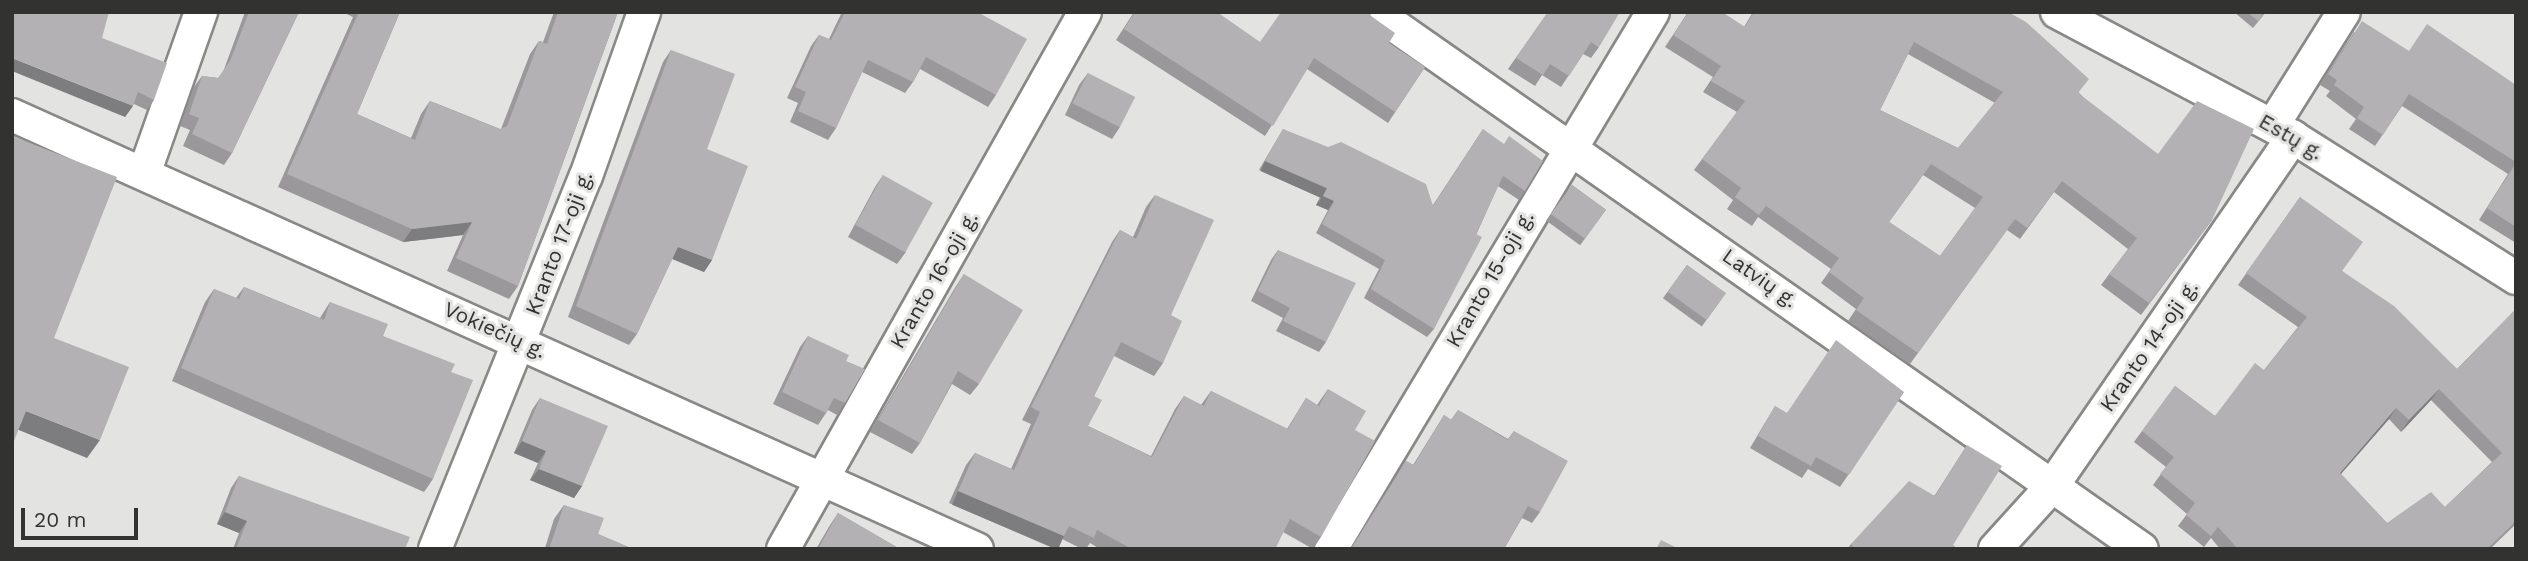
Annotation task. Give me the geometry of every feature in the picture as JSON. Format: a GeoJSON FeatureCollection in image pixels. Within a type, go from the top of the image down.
{"type":"FeatureCollection","features":[{"type":"Feature","properties":{"kind":"street"},"geometry":{"type":"LineString","coordinates":[[145,171],[201,12]]}},
{"type":"Feature","properties":{"kind":"street","name":"Kranto 17-oji g."},"geometry":{"type":"LineString","coordinates":[[435,549],[521,342],[644,12]]}},
{"type":"Feature","properties":{"kind":"street","name":"Kranto 16-oji g."},"geometry":{"type":"LineString","coordinates":[[783,549],[1085,12]]}},
{"type":"Feature","properties":{"kind":"street","name":"Latvių g."},"geometry":{"type":"LineString","coordinates":[[1375,12],[1569,144],[2142,549]]}},
{"type":"Feature","properties":{"kind":"street","name":"Kranto 15-oji g."},"geometry":{"type":"LineString","coordinates":[[1331,549],[1569,144],[1653,12]]}},
{"type":"Feature","properties":{"kind":"street","name":"Estų g."},"geometry":{"type":"LineString","coordinates":[[2057,12],[2283,131],[2516,278]]}},
{"type":"Feature","properties":{"kind":"street","name":"Kranto 14-oji g."},"geometry":{"type":"LineString","coordinates":[[1995,549],[2053,485],[2283,131],[2344,12]]}},
{"type":"Feature","properties":{"kind":"street","name":"Vokiečių g."},"geometry":{"type":"LineString","coordinates":[[12,115],[145,171],[977,549]]}},
{"type":"Feature","properties":{"kind":"building"},"geometry":{"type":"Polygon","coordinates":[[[12,12],[109,12],[102,38],[167,63],[154,100],[138,92],[133,106],[12,58],[12,12]]]}},
{"type":"Feature","properties":{"kind":"building"},"geometry":{"type":"Polygon","coordinates":[[[249,12],[299,12],[232,153],[192,134],[199,118],[189,114],[202,76],[218,78],[230,61],[249,12]]]}},
{"type":"Feature","properties":{"kind":"building"},"geometry":{"type":"Polygon","coordinates":[[[359,12],[400,12],[357,114],[415,140],[430,101],[500,129],[507,126],[539,41],[547,44],[558,12],[618,12],[518,286],[456,258],[472,222],[412,229],[287,174],[359,12]]]}},
{"type":"Feature","properties":{"kind":"building"},"geometry":{"type":"Polygon","coordinates":[[[845,12],[980,12],[1027,39],[996,95],[926,57],[913,82],[868,60],[836,128],[798,111],[806,92],[795,87],[819,35],[831,40],[845,12]]]}},
{"type":"Feature","properties":{"kind":"building"},"geometry":{"type":"Polygon","coordinates":[[[1135,12],[1217,12],[1260,42],[1281,12],[1370,12],[1371,16],[1395,33],[1389,43],[1425,67],[1395,112],[1314,58],[1273,126],[1124,29],[1135,12]]]}},
{"type":"Feature","properties":{"kind":"building"},"geometry":{"type":"Polygon","coordinates":[[[1548,12],[1620,12],[1599,47],[1591,42],[1569,76],[1550,64],[1543,75],[1516,58],[1548,12]]]}},
{"type":"Feature","properties":{"kind":"building"},"geometry":{"type":"Polygon","coordinates":[[[1689,12],[1722,12],[1745,27],[1754,12],[2008,12],[2026,22],[2089,79],[2078,93],[2158,154],[2197,101],[2254,129],[2212,220],[2149,303],[2109,274],[2137,238],[2062,181],[2027,228],[2015,219],[1918,353],[1856,310],[1864,298],[1829,272],[1839,258],[1766,206],[1759,215],[1735,197],[1741,188],[1702,159],[1745,101],[1711,81],[1721,66],[1673,35],[1689,12]],[[1914,42],[1880,110],[1958,148],[2003,92],[1914,42]],[[1931,164],[1889,222],[1940,256],[1983,197],[1931,164]]]}},
{"type":"Feature","properties":{"kind":"building"},"geometry":{"type":"Polygon","coordinates":[[[2247,12],[2265,12],[2258,21],[2247,12]]]}},
{"type":"Feature","properties":{"kind":"building"},"geometry":{"type":"Polygon","coordinates":[[[2362,21],[2409,51],[2427,24],[2516,85],[2516,162],[2409,94],[2383,135],[2357,118],[2364,107],[2334,85],[2337,80],[2328,74],[2362,21]]]}},
{"type":"Feature","properties":{"kind":"building"},"geometry":{"type":"Polygon","coordinates":[[[671,50],[735,74],[707,149],[748,166],[712,260],[678,247],[637,334],[576,306],[671,50]]]}},
{"type":"Feature","properties":{"kind":"building"},"geometry":{"type":"Polygon","coordinates":[[[1088,73],[1135,97],[1120,127],[1073,103],[1088,73]]]}},
{"type":"Feature","properties":{"kind":"building"},"geometry":{"type":"Polygon","coordinates":[[[1283,129],[1328,147],[1341,142],[1426,184],[1433,206],[1483,129],[1504,144],[1509,136],[1543,161],[1525,191],[1503,176],[1476,234],[1482,237],[1434,329],[1371,289],[1385,260],[1322,224],[1334,201],[1323,196],[1327,188],[1265,161],[1283,129]]]}},
{"type":"Feature","properties":{"kind":"building"},"geometry":{"type":"Polygon","coordinates":[[[12,136],[117,177],[54,338],[129,367],[100,440],[26,411],[12,446],[12,136]]]}},
{"type":"Feature","properties":{"kind":"building"},"geometry":{"type":"Polygon","coordinates":[[[2516,163],[2516,227],[2487,208],[2516,163]]]}},
{"type":"Feature","properties":{"kind":"building"},"geometry":{"type":"Polygon","coordinates":[[[883,175],[933,203],[905,252],[855,225],[883,175]]]}},
{"type":"Feature","properties":{"kind":"building"},"geometry":{"type":"Polygon","coordinates":[[[1572,185],[1606,210],[1585,239],[1551,214],[1572,185]]]}},
{"type":"Feature","properties":{"kind":"building"},"geometry":{"type":"Polygon","coordinates":[[[1155,195],[1214,220],[1171,315],[1182,321],[1163,363],[1121,342],[1094,396],[1102,400],[1088,426],[1152,457],[1184,396],[1204,406],[1211,391],[1288,429],[1306,398],[1319,406],[1328,389],[1366,411],[1355,430],[1375,441],[1321,537],[1290,519],[1275,549],[1132,549],[1097,530],[1094,538],[1069,526],[1064,536],[958,491],[975,453],[1014,470],[1040,412],[1031,407],[1120,230],[1136,239],[1155,195]]]}},
{"type":"Feature","properties":{"kind":"building"},"geometry":{"type":"Polygon","coordinates":[[[2300,197],[2363,242],[2342,271],[2394,306],[2457,369],[2516,309],[2516,521],[2487,549],[2238,549],[2218,527],[2211,536],[2186,515],[2195,503],[2160,474],[2174,457],[2142,431],[2175,386],[2215,416],[2255,363],[2264,370],[2307,317],[2246,273],[2300,197]],[[2439,389],[2409,420],[2396,408],[2340,473],[2387,523],[2431,492],[2445,507],[2502,453],[2439,389]]]}},
{"type":"Feature","properties":{"kind":"building"},"geometry":{"type":"Polygon","coordinates":[[[1278,250],[1356,283],[1326,342],[1283,321],[1290,308],[1258,291],[1278,250]]]}},
{"type":"Feature","properties":{"kind":"building"},"geometry":{"type":"Polygon","coordinates":[[[1687,265],[1726,293],[1706,320],[1668,292],[1687,265]]]}},
{"type":"Feature","properties":{"kind":"building"},"geometry":{"type":"Polygon","coordinates":[[[964,274],[1023,310],[979,384],[958,371],[920,443],[878,420],[964,274]]]}},
{"type":"Feature","properties":{"kind":"building"},"geometry":{"type":"Polygon","coordinates":[[[244,287],[324,320],[330,302],[388,324],[383,336],[455,364],[451,372],[473,380],[433,479],[181,368],[214,289],[239,299],[244,287]]]}},
{"type":"Feature","properties":{"kind":"building"},"geometry":{"type":"Polygon","coordinates":[[[808,336],[849,355],[846,361],[865,369],[845,403],[834,398],[826,413],[782,392],[808,336]]]}},
{"type":"Feature","properties":{"kind":"building"},"geometry":{"type":"Polygon","coordinates":[[[1836,340],[1904,392],[1849,475],[1816,457],[1811,466],[1758,436],[1775,406],[1787,413],[1836,340]]]}},
{"type":"Feature","properties":{"kind":"building"},"geometry":{"type":"Polygon","coordinates":[[[540,398],[608,426],[582,486],[539,469],[546,451],[522,441],[540,398]]]}},
{"type":"Feature","properties":{"kind":"building"},"geometry":{"type":"Polygon","coordinates":[[[1458,410],[1508,440],[1514,431],[1568,461],[1540,512],[1528,506],[1504,549],[1351,549],[1406,461],[1414,465],[1444,415],[1452,420],[1458,410]]]}},
{"type":"Feature","properties":{"kind":"building"},"geometry":{"type":"Polygon","coordinates":[[[1967,445],[2002,466],[1953,545],[1957,549],[1855,549],[1851,544],[1909,481],[1935,496],[1967,445]]]}},
{"type":"Feature","properties":{"kind":"building"},"geometry":{"type":"Polygon","coordinates":[[[239,476],[410,537],[405,549],[236,549],[247,521],[225,512],[239,476]]]}},
{"type":"Feature","properties":{"kind":"building"},"geometry":{"type":"Polygon","coordinates":[[[564,505],[604,518],[598,534],[633,549],[549,549],[564,505]]]}},
{"type":"Feature","properties":{"kind":"building"},"geometry":{"type":"Polygon","coordinates":[[[838,513],[900,549],[818,549],[838,513]]]}},
{"type":"Feature","properties":{"kind":"building"},"geometry":{"type":"Polygon","coordinates":[[[1661,540],[1679,549],[1656,549],[1661,540]]]}}]}
